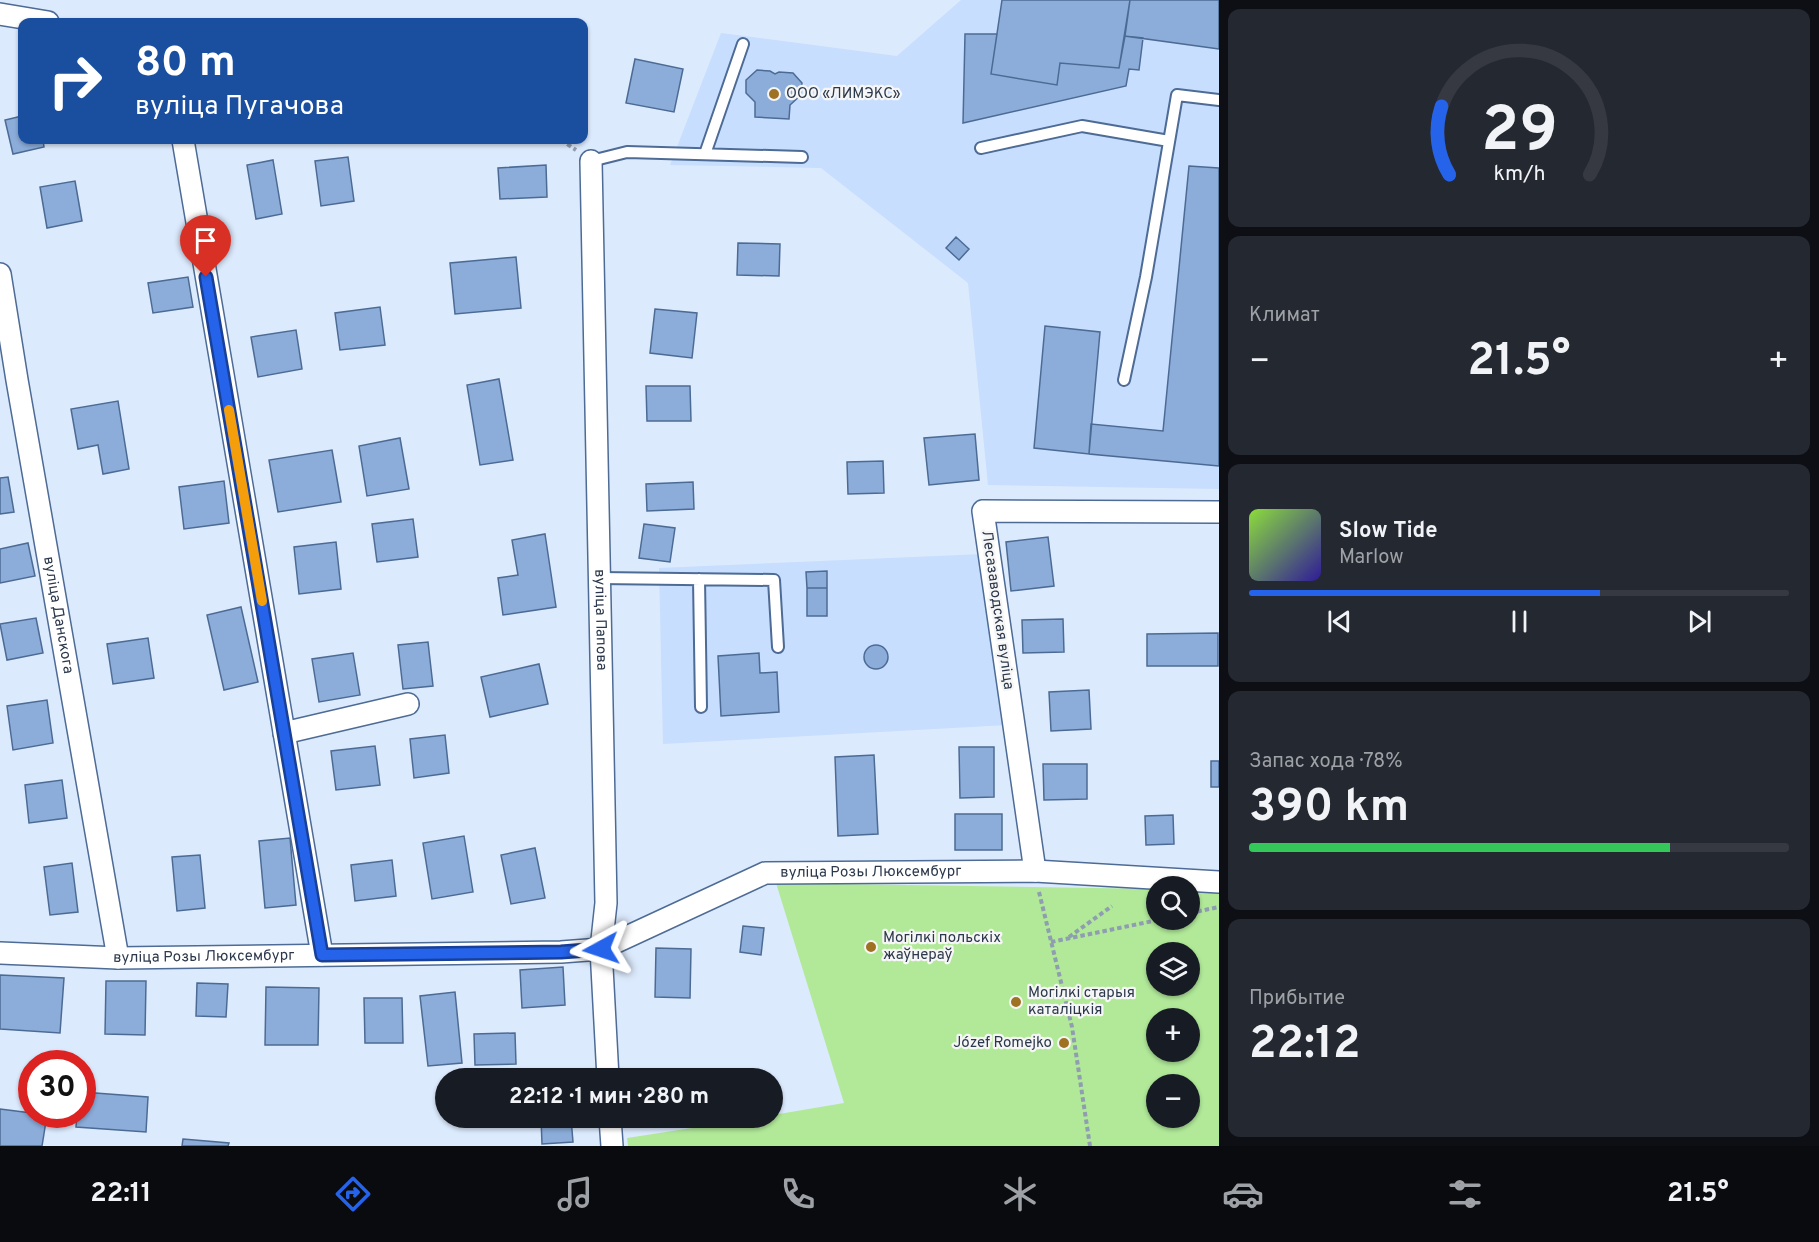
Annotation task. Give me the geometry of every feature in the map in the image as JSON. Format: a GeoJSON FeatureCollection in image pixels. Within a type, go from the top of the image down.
{"type":"FeatureCollection","features":[{"type":"Feature","properties":{"kind":"street"},"geometry":{"type":"LineString","coordinates":[[0,14],[24,18]]}},
{"type":"Feature","properties":{"kind":"street"},"geometry":{"type":"LineString","coordinates":[[184,144],[322,955]]}},
{"type":"Feature","properties":{"kind":"street","name":"вуліца Папова"},"geometry":{"type":"LineString","coordinates":[[591,161],[606,903],[601,949],[607,1068]]}},
{"type":"Feature","properties":{"kind":"street","name":"вуліца Данскога"},"geometry":{"type":"LineString","coordinates":[[0,274],[8,381],[118,958]]}},
{"type":"Feature","properties":{"kind":"street","name":"Лесазаводская вуліца"},"geometry":{"type":"LineString","coordinates":[[1035,871],[983,511],[1219,512]]}},
{"type":"Feature","properties":{"kind":"street"},"geometry":{"type":"LineString","coordinates":[[284,733],[408,704]]}},
{"type":"Feature","properties":{"kind":"street","name":"вуліца Розы Люксембург"},"geometry":{"type":"LineString","coordinates":[[0,953],[118,958],[561,952],[601,949],[765,873],[1035,871],[1219,882]]}},
{"type":"Feature","properties":{"kind":"street"},"geometry":{"type":"LineString","coordinates":[[611,1128],[612,1146]]}},
{"type":"Feature","properties":{"kind":"lane"},"geometry":{"type":"LineString","coordinates":[[705,154],[743,44]]}},
{"type":"Feature","properties":{"kind":"lane"},"geometry":{"type":"LineString","coordinates":[[1124,380],[1146,277],[1177,95],[1219,100]]}},
{"type":"Feature","properties":{"kind":"lane"},"geometry":{"type":"LineString","coordinates":[[981,148],[1082,126],[1169,141]]}},
{"type":"Feature","properties":{"kind":"lane"},"geometry":{"type":"LineString","coordinates":[[591,161],[627,152],[802,157]]}},
{"type":"Feature","properties":{"kind":"lane"},"geometry":{"type":"LineString","coordinates":[[599,578],[774,580],[778,647]]}},
{"type":"Feature","properties":{"kind":"lane"},"geometry":{"type":"LineString","coordinates":[[699,579],[700,707]]}},
{"type":"Feature","properties":{"kind":"path"},"geometry":{"type":"LineString","coordinates":[[1035,871],[1072,1027],[1090,1146]]}},
{"type":"Feature","properties":{"kind":"path"},"geometry":{"type":"LineString","coordinates":[[1066,939],[1112,906]]}},
{"type":"Feature","properties":{"kind":"path"},"geometry":{"type":"LineString","coordinates":[[1200,911],[1219,907]]}},
{"type":"Feature","properties":{"kind":"path"},"geometry":{"type":"LineString","coordinates":[[1051,942],[1146,922]]}},
{"type":"Feature","properties":{"kind":"shaded area"},"geometry":{"type":"Polygon","coordinates":[[[961,0],[1219,0],[1219,489],[988,485],[968,283],[821,168],[670,165],[721,33],[897,56],[961,0]]]}},
{"type":"Feature","properties":{"kind":"shaded area"},"geometry":{"type":"Polygon","coordinates":[[[983,554],[1007,725],[663,744],[659,568],[983,554]]]}},
{"type":"Feature","properties":{"kind":"green space","name":"Могілкі старыя каталіцкія"},"geometry":{"type":"Polygon","coordinates":[[[776,883],[1146,889],[1146,930],[1200,930],[1200,889],[1219,890],[1219,1146],[628,1146],[627,1138],[692,1128],[783,1128],[783,1113],[844,1103],[776,883]]]}},
{"type":"Feature","properties":{"kind":"building"},"geometry":{"type":"Polygon","coordinates":[[[1002,0],[1130,0],[1119,68],[1060,63],[1057,85],[991,74],[1002,0]]]}},
{"type":"Feature","properties":{"kind":"building"},"geometry":{"type":"Polygon","coordinates":[[[1130,0],[1219,0],[1219,49],[1125,36],[1130,0]]]}},
{"type":"Feature","properties":{"kind":"building"},"geometry":{"type":"Polygon","coordinates":[[[965,34],[997,34],[991,74],[1057,85],[1060,63],[1119,68],[1125,36],[1143,38],[1139,70],[1129,69],[1126,86],[963,123],[965,34]]]}},
{"type":"Feature","properties":{"kind":"building"},"geometry":{"type":"Polygon","coordinates":[[[635,59],[683,69],[674,112],[626,103],[635,59]]]}},
{"type":"Feature","properties":{"kind":"building","name":"ООО «ЛИМЭКС»"},"geometry":{"type":"Polygon","coordinates":[[[757,70],[770,71],[775,74],[793,73],[802,83],[801,95],[790,105],[789,119],[755,117],[755,102],[746,93],[746,80],[757,70]]]}},
{"type":"Feature","properties":{"kind":"building"},"geometry":{"type":"Polygon","coordinates":[[[18,117],[18,144],[44,144],[44,147],[13,154],[5,120],[18,117]]]}},
{"type":"Feature","properties":{"kind":"building"},"geometry":{"type":"Polygon","coordinates":[[[348,157],[354,201],[321,206],[315,161],[348,157]]]}},
{"type":"Feature","properties":{"kind":"building"},"geometry":{"type":"Polygon","coordinates":[[[273,160],[282,214],[256,219],[247,165],[273,160]]]}},
{"type":"Feature","properties":{"kind":"building"},"geometry":{"type":"Polygon","coordinates":[[[546,165],[547,197],[500,199],[498,168],[546,165]]]}},
{"type":"Feature","properties":{"kind":"building"},"geometry":{"type":"Polygon","coordinates":[[[1189,166],[1219,168],[1219,466],[1089,454],[1091,424],[1163,431],[1189,166]]]}},
{"type":"Feature","properties":{"kind":"building"},"geometry":{"type":"Polygon","coordinates":[[[75,181],[82,221],[47,228],[40,187],[75,181]]]}},
{"type":"Feature","properties":{"kind":"building"},"geometry":{"type":"Polygon","coordinates":[[[956,237],[969,249],[959,260],[946,248],[956,237]]]}},
{"type":"Feature","properties":{"kind":"building"},"geometry":{"type":"Polygon","coordinates":[[[738,243],[780,244],[779,276],[737,275],[738,243]]]}},
{"type":"Feature","properties":{"kind":"building"},"geometry":{"type":"Polygon","coordinates":[[[516,257],[521,308],[455,314],[450,263],[516,257]]]}},
{"type":"Feature","properties":{"kind":"building"},"geometry":{"type":"Polygon","coordinates":[[[188,277],[193,307],[153,313],[148,283],[188,277]]]}},
{"type":"Feature","properties":{"kind":"building"},"geometry":{"type":"Polygon","coordinates":[[[380,307],[385,345],[340,350],[335,313],[380,307]]]}},
{"type":"Feature","properties":{"kind":"building"},"geometry":{"type":"Polygon","coordinates":[[[655,309],[697,313],[692,358],[650,353],[655,309]]]}},
{"type":"Feature","properties":{"kind":"building"},"geometry":{"type":"Polygon","coordinates":[[[1045,326],[1100,332],[1089,454],[1034,448],[1045,326]]]}},
{"type":"Feature","properties":{"kind":"building"},"geometry":{"type":"Polygon","coordinates":[[[296,330],[302,369],[258,377],[251,337],[296,330]]]}},
{"type":"Feature","properties":{"kind":"building"},"geometry":{"type":"Polygon","coordinates":[[[499,379],[513,460],[480,465],[467,385],[499,379]]]}},
{"type":"Feature","properties":{"kind":"building"},"geometry":{"type":"Polygon","coordinates":[[[646,386],[690,386],[691,421],[647,421],[646,386]]]}},
{"type":"Feature","properties":{"kind":"building"},"geometry":{"type":"Polygon","coordinates":[[[118,401],[129,469],[103,474],[98,445],[78,449],[71,409],[118,401]]]}},
{"type":"Feature","properties":{"kind":"building"},"geometry":{"type":"Polygon","coordinates":[[[975,434],[979,480],[929,485],[924,438],[975,434]]]}},
{"type":"Feature","properties":{"kind":"building"},"geometry":{"type":"Polygon","coordinates":[[[400,438],[409,489],[367,496],[359,446],[400,438]]]}},
{"type":"Feature","properties":{"kind":"building"},"geometry":{"type":"Polygon","coordinates":[[[332,450],[341,502],[278,512],[269,460],[332,450]]]}},
{"type":"Feature","properties":{"kind":"building"},"geometry":{"type":"Polygon","coordinates":[[[883,461],[884,493],[848,494],[847,462],[883,461]]]}},
{"type":"Feature","properties":{"kind":"building"},"geometry":{"type":"Polygon","coordinates":[[[8,477],[14,512],[0,514],[0,478],[8,477]]]}},
{"type":"Feature","properties":{"kind":"building"},"geometry":{"type":"Polygon","coordinates":[[[224,481],[229,523],[184,529],[179,487],[224,481]]]}},
{"type":"Feature","properties":{"kind":"building"},"geometry":{"type":"Polygon","coordinates":[[[693,482],[694,509],[647,511],[646,484],[693,482]]]}},
{"type":"Feature","properties":{"kind":"building"},"geometry":{"type":"Polygon","coordinates":[[[413,519],[418,557],[377,562],[372,524],[413,519]]]}},
{"type":"Feature","properties":{"kind":"building"},"geometry":{"type":"Polygon","coordinates":[[[644,524],[675,528],[670,562],[639,558],[644,524]]]}},
{"type":"Feature","properties":{"kind":"building"},"geometry":{"type":"Polygon","coordinates":[[[545,534],[556,607],[503,615],[498,578],[518,575],[512,540],[545,534]]]}},
{"type":"Feature","properties":{"kind":"building"},"geometry":{"type":"Polygon","coordinates":[[[1048,537],[1054,586],[1011,591],[1006,542],[1048,537]]]}},
{"type":"Feature","properties":{"kind":"building"},"geometry":{"type":"Polygon","coordinates":[[[336,542],[341,589],[299,594],[294,547],[336,542]]]}},
{"type":"Feature","properties":{"kind":"building"},"geometry":{"type":"Polygon","coordinates":[[[28,543],[35,576],[0,583],[0,549],[28,543]]]}},
{"type":"Feature","properties":{"kind":"building"},"geometry":{"type":"Polygon","coordinates":[[[827,571],[827,588],[807,588],[806,572],[827,571]]]}},
{"type":"Feature","properties":{"kind":"building"},"geometry":{"type":"Polygon","coordinates":[[[807,588],[827,588],[827,616],[807,616],[807,588]]]}},
{"type":"Feature","properties":{"kind":"building"},"geometry":{"type":"Polygon","coordinates":[[[241,607],[258,682],[224,690],[207,615],[241,607]]]}},
{"type":"Feature","properties":{"kind":"building"},"geometry":{"type":"Polygon","coordinates":[[[36,618],[43,653],[7,660],[0,624],[36,618]]]}},
{"type":"Feature","properties":{"kind":"building"},"geometry":{"type":"Polygon","coordinates":[[[1063,619],[1064,652],[1023,653],[1022,620],[1063,619]]]}},
{"type":"Feature","properties":{"kind":"building"},"geometry":{"type":"Polygon","coordinates":[[[1218,633],[1218,666],[1147,666],[1147,634],[1218,633]]]}},
{"type":"Feature","properties":{"kind":"building"},"geometry":{"type":"Polygon","coordinates":[[[148,638],[154,678],[113,684],[107,644],[148,638]]]}},
{"type":"Feature","properties":{"kind":"building"},"geometry":{"type":"Polygon","coordinates":[[[428,642],[433,686],[403,689],[398,645],[428,642]]]}},
{"type":"Feature","properties":{"kind":"building"},"geometry":{"type":"Polygon","coordinates":[[[876,645],[885,648],[888,657],[885,666],[876,669],[867,666],[864,657],[867,648],[876,645]]]}},
{"type":"Feature","properties":{"kind":"building"},"geometry":{"type":"Polygon","coordinates":[[[353,653],[360,695],[319,702],[312,659],[353,653]]]}},
{"type":"Feature","properties":{"kind":"building"},"geometry":{"type":"Polygon","coordinates":[[[759,653],[760,673],[777,672],[779,712],[721,716],[718,656],[759,653]]]}},
{"type":"Feature","properties":{"kind":"building"},"geometry":{"type":"Polygon","coordinates":[[[539,664],[548,704],[490,717],[481,677],[539,664]]]}},
{"type":"Feature","properties":{"kind":"building"},"geometry":{"type":"Polygon","coordinates":[[[1089,690],[1091,729],[1051,731],[1049,692],[1089,690]]]}},
{"type":"Feature","properties":{"kind":"building"},"geometry":{"type":"Polygon","coordinates":[[[47,700],[53,743],[13,750],[7,706],[47,700]]]}},
{"type":"Feature","properties":{"kind":"building"},"geometry":{"type":"Polygon","coordinates":[[[445,735],[449,773],[414,778],[410,739],[445,735]]]}},
{"type":"Feature","properties":{"kind":"building"},"geometry":{"type":"Polygon","coordinates":[[[375,746],[380,785],[336,790],[331,751],[375,746]]]}},
{"type":"Feature","properties":{"kind":"building"},"geometry":{"type":"Polygon","coordinates":[[[959,747],[994,747],[994,797],[960,798],[959,747]]]}},
{"type":"Feature","properties":{"kind":"building"},"geometry":{"type":"Polygon","coordinates":[[[874,755],[878,834],[838,836],[835,757],[874,755]]]}},
{"type":"Feature","properties":{"kind":"building"},"geometry":{"type":"Polygon","coordinates":[[[1211,761],[1219,761],[1219,787],[1211,787],[1211,761]]]}},
{"type":"Feature","properties":{"kind":"building"},"geometry":{"type":"Polygon","coordinates":[[[1043,764],[1087,764],[1087,799],[1044,800],[1043,764]]]}},
{"type":"Feature","properties":{"kind":"building"},"geometry":{"type":"Polygon","coordinates":[[[62,780],[67,818],[29,823],[25,785],[62,780]]]}},
{"type":"Feature","properties":{"kind":"building"},"geometry":{"type":"Polygon","coordinates":[[[955,814],[1002,814],[1002,850],[955,850],[955,814]]]}},
{"type":"Feature","properties":{"kind":"building"},"geometry":{"type":"Polygon","coordinates":[[[1173,815],[1174,844],[1146,845],[1145,816],[1173,815]]]}},
{"type":"Feature","properties":{"kind":"building"},"geometry":{"type":"Polygon","coordinates":[[[464,836],[473,892],[432,899],[423,843],[464,836]]]}},
{"type":"Feature","properties":{"kind":"building"},"geometry":{"type":"Polygon","coordinates":[[[290,838],[296,905],[265,908],[259,841],[290,838]]]}},
{"type":"Feature","properties":{"kind":"building"},"geometry":{"type":"Polygon","coordinates":[[[535,848],[545,898],[511,904],[501,855],[535,848]]]}},
{"type":"Feature","properties":{"kind":"building"},"geometry":{"type":"Polygon","coordinates":[[[200,855],[205,908],[177,911],[172,857],[200,855]]]}},
{"type":"Feature","properties":{"kind":"building"},"geometry":{"type":"Polygon","coordinates":[[[392,860],[396,896],[355,901],[351,865],[392,860]]]}},
{"type":"Feature","properties":{"kind":"building"},"geometry":{"type":"Polygon","coordinates":[[[72,863],[78,912],[50,915],[44,867],[72,863]]]}},
{"type":"Feature","properties":{"kind":"building"},"geometry":{"type":"Polygon","coordinates":[[[743,926],[764,928],[761,955],[740,952],[743,926]]]}},
{"type":"Feature","properties":{"kind":"building"},"geometry":{"type":"Polygon","coordinates":[[[656,948],[691,949],[690,998],[655,997],[656,948]]]}},
{"type":"Feature","properties":{"kind":"building"},"geometry":{"type":"Polygon","coordinates":[[[563,967],[565,1005],[522,1008],[520,970],[563,967]]]}},
{"type":"Feature","properties":{"kind":"building"},"geometry":{"type":"Polygon","coordinates":[[[0,975],[64,978],[60,1033],[0,1029],[0,975]]]}},
{"type":"Feature","properties":{"kind":"building"},"geometry":{"type":"Polygon","coordinates":[[[106,981],[146,981],[145,1035],[105,1034],[106,981]]]}},
{"type":"Feature","properties":{"kind":"building"},"geometry":{"type":"Polygon","coordinates":[[[197,983],[228,984],[226,1017],[196,1016],[197,983]]]}},
{"type":"Feature","properties":{"kind":"building"},"geometry":{"type":"Polygon","coordinates":[[[266,987],[319,988],[318,1045],[265,1045],[266,987]]]}},
{"type":"Feature","properties":{"kind":"building"},"geometry":{"type":"Polygon","coordinates":[[[455,992],[462,1063],[428,1066],[420,996],[455,992]]]}},
{"type":"Feature","properties":{"kind":"building"},"geometry":{"type":"Polygon","coordinates":[[[364,998],[402,998],[403,1043],[365,1043],[364,998]]]}},
{"type":"Feature","properties":{"kind":"building"},"geometry":{"type":"Polygon","coordinates":[[[515,1033],[516,1064],[475,1065],[474,1034],[515,1033]]]}},
{"type":"Feature","properties":{"kind":"building"},"geometry":{"type":"Polygon","coordinates":[[[96,1093],[148,1097],[146,1132],[90,1128],[96,1128],[96,1093]]]}},
{"type":"Feature","properties":{"kind":"building"},"geometry":{"type":"Polygon","coordinates":[[[0,1109],[18,1111],[18,1128],[45,1128],[42,1146],[0,1146],[0,1109]]]}},
{"type":"Feature","properties":{"kind":"building"},"geometry":{"type":"Polygon","coordinates":[[[541,1128],[572,1128],[573,1142],[542,1144],[541,1128]]]}},
{"type":"Feature","properties":{"kind":"building"},"geometry":{"type":"Polygon","coordinates":[[[183,1139],[229,1143],[228,1146],[182,1146],[183,1139]]]}},
{"type":"Feature","properties":{"kind":"slow traffic"},"geometry":{"type":"LineString","coordinates":[[229,410],[262,601]]}},
{"type":"Feature","properties":{"kind":"place","name":"ООО «ЛИМЭКС»"},"geometry":{"type":"Point","coordinates":[774,94]}},
{"type":"Feature","properties":{"kind":"place","name":"Могілкі польскіх жаўнераў"},"geometry":{"type":"Point","coordinates":[871,947]}},
{"type":"Feature","properties":{"kind":"place","name":"Могілкі старыя каталіцкія"},"geometry":{"type":"Point","coordinates":[1016,1002]}},
{"type":"Feature","properties":{"kind":"place","name":"Józef Romejko"},"geometry":{"type":"Point","coordinates":[1064,1043]}},
{"type":"Feature","properties":{"kind":"route"},"geometry":{"type":"LineString","coordinates":[[206,277],[322,955],[561,952],[601,949]]}}]}
